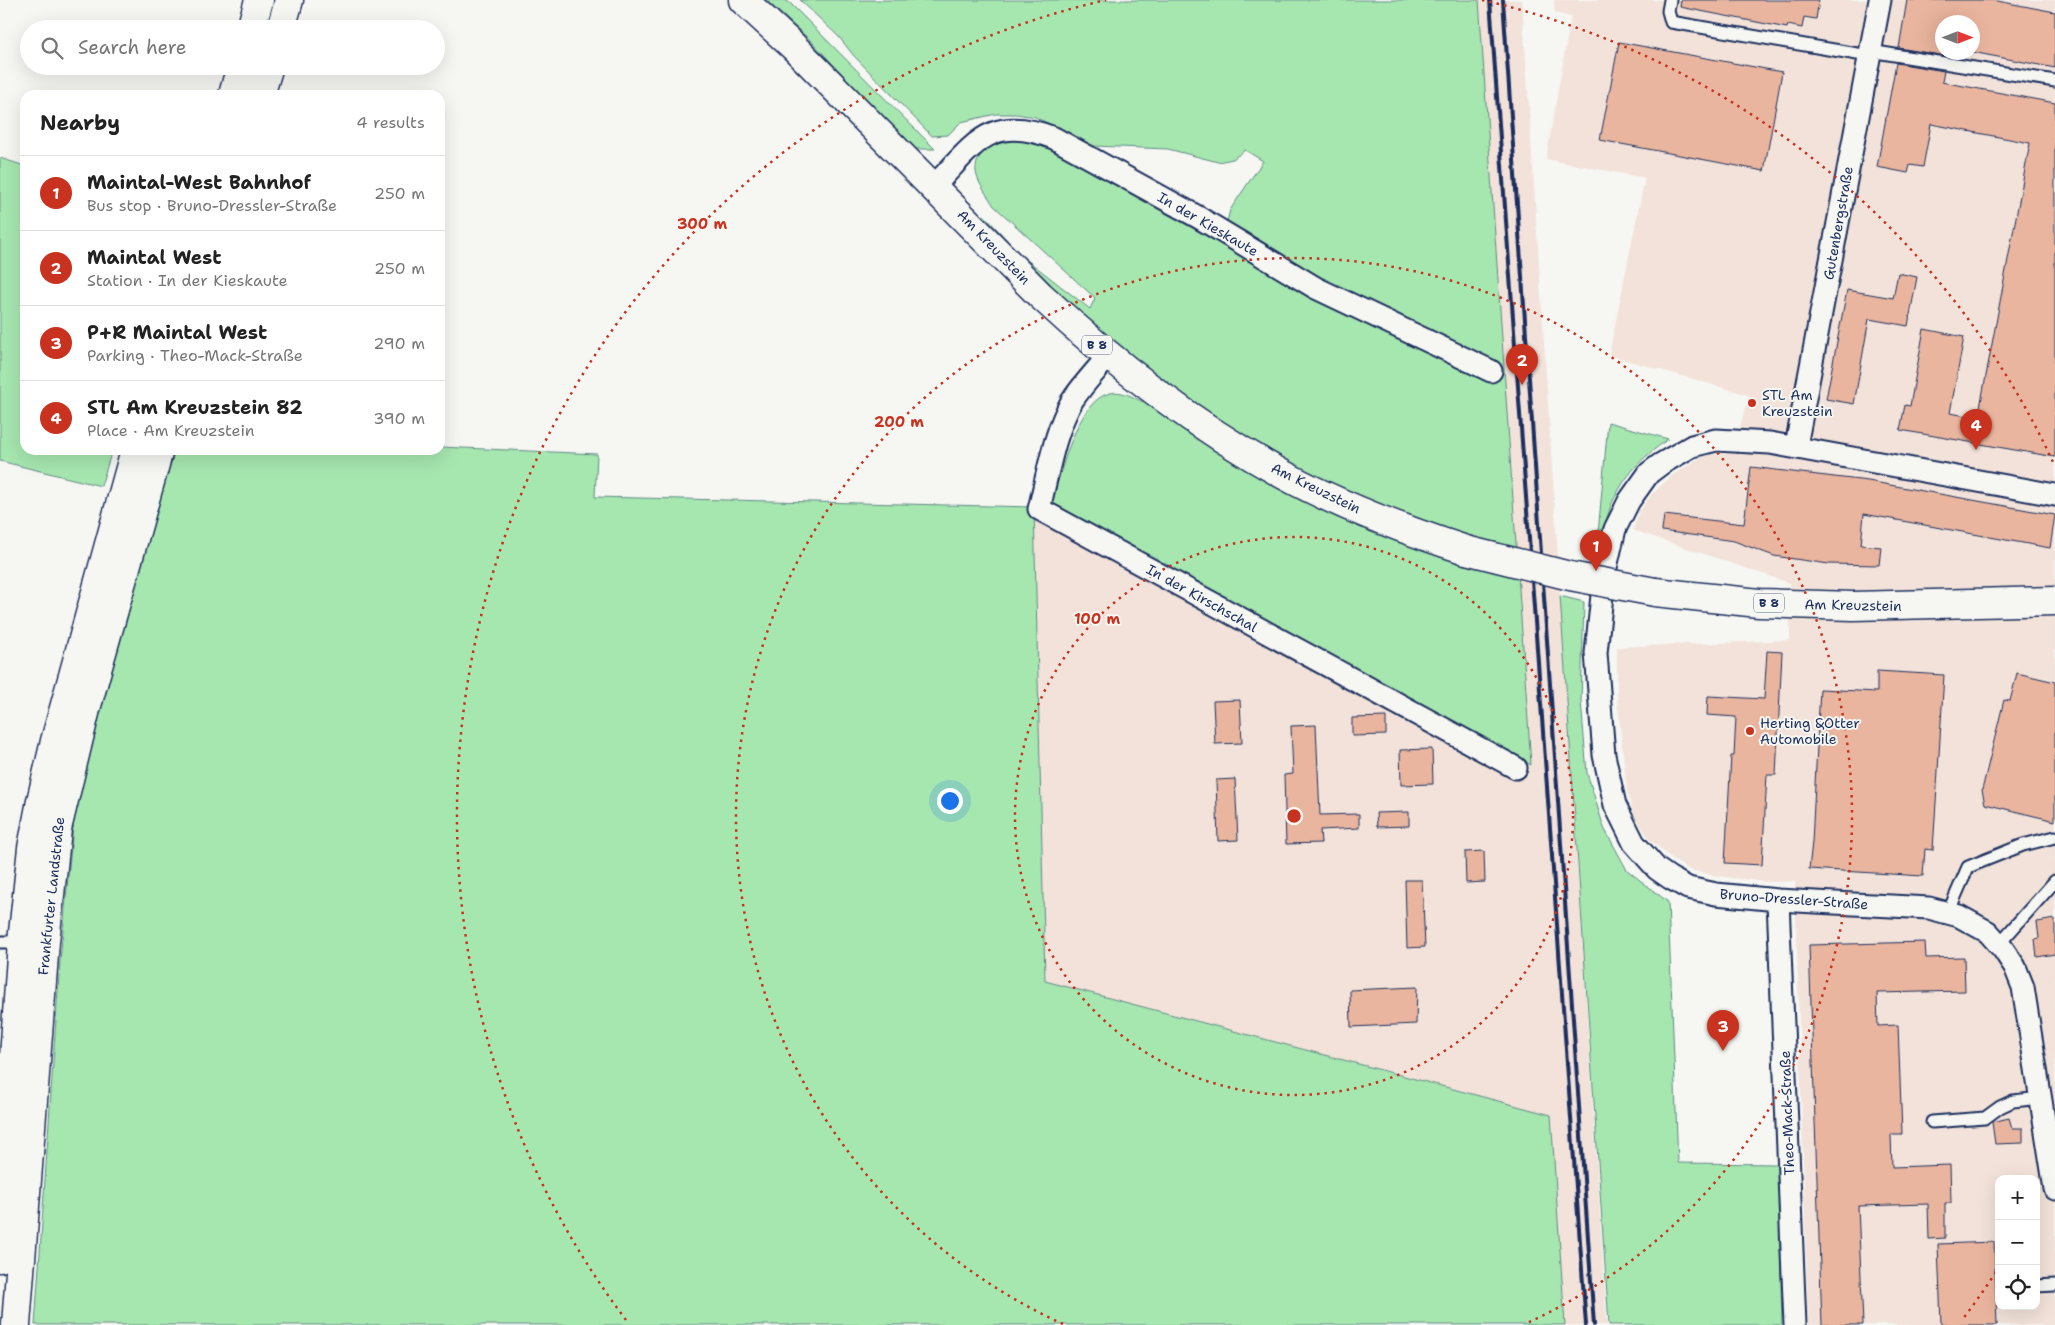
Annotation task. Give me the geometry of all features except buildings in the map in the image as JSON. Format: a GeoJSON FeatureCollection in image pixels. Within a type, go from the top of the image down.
{"type":"FeatureCollection","features":[{"type":"Feature","properties":{"kind":"main road"},"geometry":{"type":"LineString","coordinates":[[253,20],[258,0]]}},
{"type":"Feature","properties":{"kind":"main road"},"geometry":{"type":"LineString","coordinates":[[283,20],[289,0]]}},
{"type":"Feature","properties":{"kind":"main road","name":"Am Kreuzstein"},"geometry":{"type":"LineString","coordinates":[[743,0],[770,23],[1074,327],[1157,393],[1210,430],[1284,475],[1353,508],[1413,533],[1466,550],[1570,576],[1655,592],[1760,603],[1853,606],[2055,601]]}},
{"type":"Feature","properties":{"kind":"main road"},"geometry":{"type":"LineString","coordinates":[[234,90],[239,75]]}},
{"type":"Feature","properties":{"kind":"main road"},"geometry":{"type":"LineString","coordinates":[[262,90],[266,75]]}},
{"type":"Feature","properties":{"kind":"main road","name":"Frankfurter Landstraße"},"geometry":{"type":"LineString","coordinates":[[0,1258],[11,942],[32,848],[40,801],[57,732],[135,455]]}},
{"type":"Feature","properties":{"kind":"main road","name":"Frankfurter Landstraße"},"geometry":{"type":"LineString","coordinates":[[16,1325],[45,942],[57,829],[86,709],[158,455]]}},
{"type":"Feature","properties":{"kind":"street","name":"Gutenbergstraße"},"geometry":{"type":"LineString","coordinates":[[1796,446],[1880,0]]}},
{"type":"Feature","properties":{"kind":"street","name":"In der Kieskaute"},"geometry":{"type":"LineString","coordinates":[[934,186],[979,140],[994,131],[1014,128],[1038,132],[1054,138],[1198,217],[1316,288],[1492,370]]}},
{"type":"Feature","properties":{"kind":"street","name":"In der Kirschschal"},"geometry":{"type":"LineString","coordinates":[[1109,355],[1074,399],[1067,411],[1060,428],[1038,509],[1516,768]]}},
{"type":"Feature","properties":{"kind":"street","name":"Bruno-Dressler-Straße"},"geometry":{"type":"LineString","coordinates":[[1796,446],[1730,440],[1716,440],[1692,446],[1660,464],[1649,473],[1629,501],[1615,529],[1604,576],[1596,653],[1604,755],[1608,781],[1618,813],[1634,843],[1657,869],[1688,888],[1704,892],[1778,900],[1929,908],[1959,916],[1988,932],[2015,967],[2022,987],[2055,1189]]}},
{"type":"Feature","properties":{"kind":"street"},"geometry":{"type":"LineString","coordinates":[[1796,446],[2055,495]]}},
{"type":"Feature","properties":{"kind":"street","name":"Theo-Mack-Straße"},"geometry":{"type":"LineString","coordinates":[[1778,900],[1795,1325]]}},
{"type":"Feature","properties":{"kind":"lane"},"geometry":{"type":"LineString","coordinates":[[1670,0],[1668,11],[1671,22],[2055,81]]}},
{"type":"Feature","properties":{"kind":"lane"},"geometry":{"type":"LineString","coordinates":[[1948,913],[1968,867],[2022,845],[2055,837]]}},
{"type":"Feature","properties":{"kind":"lane"},"geometry":{"type":"LineString","coordinates":[[1999,944],[2055,881]]}},
{"type":"Feature","properties":{"kind":"lane"},"geometry":{"type":"LineString","coordinates":[[1932,1122],[1985,1118],[2000,1107],[2013,1101],[2040,1098]]}},
{"type":"Feature","properties":{"kind":"lane"},"geometry":{"type":"LineString","coordinates":[[2040,1286],[2055,1285]]}},
{"type":"Feature","properties":{"kind":"shaded area"},"geometry":{"type":"Polygon","coordinates":[[[1479,0],[1522,0],[1607,1325],[1565,1325],[1551,1115],[1045,981],[1034,507],[1052,503],[1530,765],[1479,0]]]}},
{"type":"Feature","properties":{"kind":"shaded area"},"geometry":{"type":"Polygon","coordinates":[[[1554,0],[2055,0],[2055,1325],[1808,1325],[1795,881],[1768,882],[1717,876],[1690,870],[1675,861],[1650,840],[1634,815],[1627,792],[1617,696],[1617,647],[1790,640],[1790,583],[1633,530],[1639,512],[1651,495],[1674,474],[1703,456],[1733,453],[1749,395],[1609,355],[1645,178],[1546,159],[1571,17],[1555,13],[1554,0]]]}},
{"type":"Feature","properties":{"kind":"green space"},"geometry":{"type":"Polygon","coordinates":[[[766,0],[785,0],[790,3],[935,149],[913,149],[811,41],[766,0]]]}},
{"type":"Feature","properties":{"kind":"green space"},"geometry":{"type":"Polygon","coordinates":[[[800,0],[1479,0],[1531,765],[1052,503],[1065,458],[1079,423],[1088,409],[1098,399],[1114,392],[1127,394],[1143,402],[1159,378],[1086,319],[1025,265],[983,219],[984,215],[1022,256],[1090,309],[1095,298],[994,206],[977,176],[977,163],[980,156],[986,150],[1003,142],[1021,139],[1034,141],[1221,244],[1230,210],[1263,161],[1245,150],[1233,159],[1218,162],[1168,149],[1094,146],[1035,117],[1016,114],[996,114],[961,122],[948,135],[932,136],[854,56],[839,37],[800,0]]]}},
{"type":"Feature","properties":{"kind":"green space"},"geometry":{"type":"Polygon","coordinates":[[[0,158],[20,164],[20,455],[110,455],[101,486],[0,461],[0,158]]]}},
{"type":"Feature","properties":{"kind":"green space"},"geometry":{"type":"Polygon","coordinates":[[[1608,422],[1668,439],[1642,460],[1629,474],[1612,503],[1605,523],[1598,534],[1608,422]]]}},
{"type":"Feature","properties":{"kind":"green space"},"geometry":{"type":"Polygon","coordinates":[[[445,447],[597,454],[595,497],[1034,507],[1045,981],[1551,1115],[1565,1325],[35,1325],[60,961],[73,826],[81,781],[173,455],[445,455],[445,447]]]}},
{"type":"Feature","properties":{"kind":"green space"},"geometry":{"type":"Polygon","coordinates":[[[1560,596],[1584,602],[1581,701],[1587,773],[1604,828],[1627,870],[1668,902],[1678,1163],[1778,1164],[1782,1325],[1609,1325],[1560,596]]]}},
{"type":"Feature","properties":{"kind":"railway"},"geometry":{"type":"LineString","coordinates":[[1490,0],[1586,1325]]}},
{"type":"Feature","properties":{"kind":"railway"},"geometry":{"type":"LineString","coordinates":[[1503,0],[1594,1325]]}},
{"type":"Feature","properties":{"kind":"place","name":"Maintal West"},"geometry":{"type":"Point","coordinates":[1522,385]}},
{"type":"Feature","properties":{"kind":"place","name":"STL Am Kreuzstein"},"geometry":{"type":"Point","coordinates":[1752,403]}},
{"type":"Feature","properties":{"kind":"place","name":"STL Am Kreuzstein 82"},"geometry":{"type":"Point","coordinates":[1976,450]}},
{"type":"Feature","properties":{"kind":"place","name":"Maintal-West Bahnhof"},"geometry":{"type":"Point","coordinates":[1596,571]}},
{"type":"Feature","properties":{"kind":"place","name":"Herting &Otter Automobile"},"geometry":{"type":"Point","coordinates":[1750,731]}},
{"type":"Feature","properties":{"kind":"place","name":"P+R Maintal West"},"geometry":{"type":"Point","coordinates":[1723,1051]}}]}
